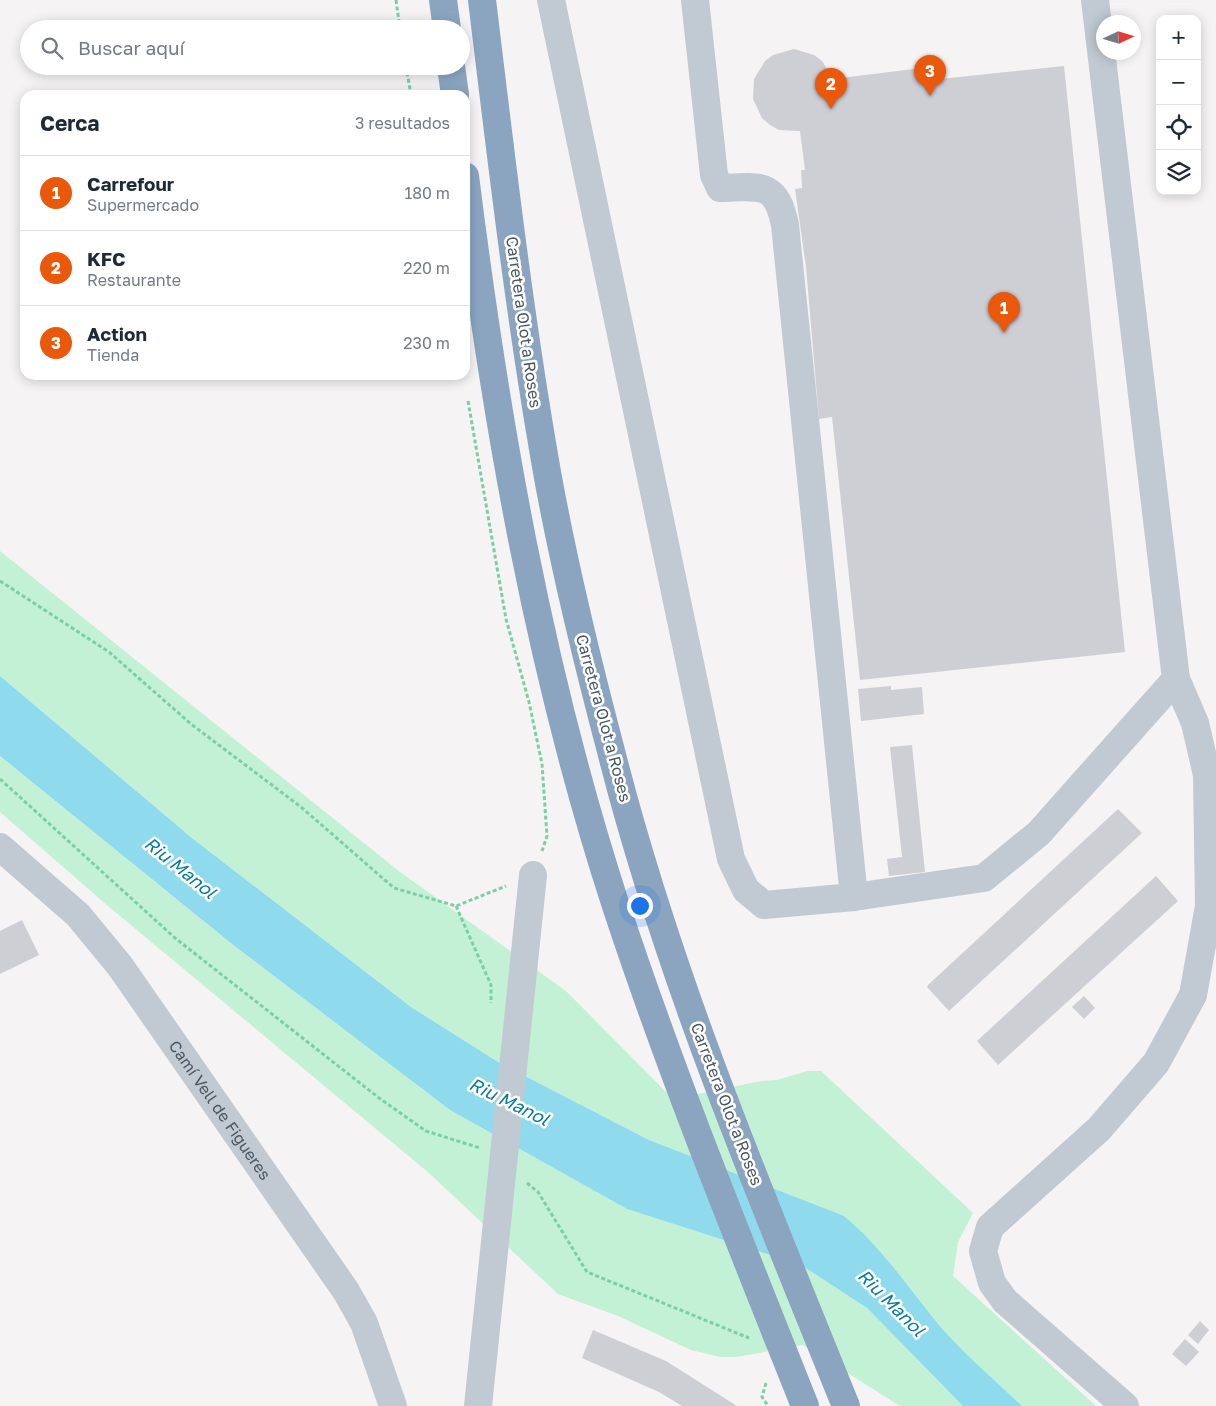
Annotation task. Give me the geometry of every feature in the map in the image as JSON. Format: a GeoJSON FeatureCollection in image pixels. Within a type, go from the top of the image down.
{"type":"FeatureCollection","features":[{"type":"Feature","properties":{"kind":"highway"},"geometry":{"type":"LineString","coordinates":[[443,0],[445,20]]}},
{"type":"Feature","properties":{"kind":"highway","name":"Carretera Olot a Roses"},"geometry":{"type":"LineString","coordinates":[[482,0],[517,282],[542,446],[573,596],[617,772],[651,890],[714,1078],[846,1406]]}},
{"type":"Feature","properties":{"kind":"highway"},"geometry":{"type":"LineString","coordinates":[[452,75],[454,90]]}},
{"type":"Feature","properties":{"kind":"highway"},"geometry":{"type":"LineString","coordinates":[[470,210],[505,452],[540,622],[574,763],[616,904],[678,1087],[805,1406]]}},
{"type":"Feature","properties":{"kind":"street"},"geometry":{"type":"LineString","coordinates":[[551,0],[731,859],[746,890],[764,904],[854,897],[984,878],[1039,833],[1176,679]]}},
{"type":"Feature","properties":{"kind":"street"},"geometry":{"type":"LineString","coordinates":[[695,0],[714,176],[720,188],[757,187],[773,193],[781,206],[785,225],[854,897]]}},
{"type":"Feature","properties":{"kind":"street"},"geometry":{"type":"LineString","coordinates":[[1095,0],[1176,679],[1196,723],[1207,775],[1209,906],[1193,995],[1156,1063],[1099,1129],[990,1227],[983,1251],[992,1283],[1005,1301],[1125,1406]]}},
{"type":"Feature","properties":{"kind":"street","name":"Camí Vell de Figueres"},"geometry":{"type":"LineString","coordinates":[[0,847],[78,914],[143,998],[346,1291],[364,1324],[393,1406]]}},
{"type":"Feature","properties":{"kind":"street"},"geometry":{"type":"LineString","coordinates":[[478,1406],[533,875]]}},
{"type":"Feature","properties":{"kind":"path"},"geometry":{"type":"LineString","coordinates":[[396,0],[399,20]]}},
{"type":"Feature","properties":{"kind":"path"},"geometry":{"type":"LineString","coordinates":[[408,75],[410,90]]}},
{"type":"Feature","properties":{"kind":"path"},"geometry":{"type":"LineString","coordinates":[[0,581],[109,652],[191,724],[301,807],[394,888],[456,906],[533,875],[547,836],[542,764],[529,702],[506,618],[467,395]]}},
{"type":"Feature","properties":{"kind":"path"},"geometry":{"type":"LineString","coordinates":[[0,779],[175,938],[364,1087],[426,1130],[483,1148]]}},
{"type":"Feature","properties":{"kind":"path"},"geometry":{"type":"LineString","coordinates":[[456,906],[492,985],[490,1012]]}},
{"type":"Feature","properties":{"kind":"path"},"geometry":{"type":"LineString","coordinates":[[524,1181],[538,1192],[587,1272],[750,1338]]}},
{"type":"Feature","properties":{"kind":"green space"},"geometry":{"type":"Polygon","coordinates":[[[0,551],[400,872],[566,991],[673,1099],[761,1081],[777,1080],[807,1071],[821,1071],[973,1213],[958,1242],[953,1276],[1096,1406],[1022,1406],[955,1343],[881,1253],[844,1217],[649,1140],[498,1062],[411,1007],[192,838],[0,676],[0,551]]]}},
{"type":"Feature","properties":{"kind":"green space"},"geometry":{"type":"Polygon","coordinates":[[[0,756],[232,944],[450,1110],[627,1209],[801,1265],[867,1308],[963,1406],[900,1406],[803,1345],[736,1357],[720,1357],[691,1350],[618,1316],[558,1294],[429,1173],[108,906],[0,812],[0,756]]]}},
{"type":"Feature","properties":{"kind":"water","name":"Riu Manol"},"geometry":{"type":"Polygon","coordinates":[[[0,676],[192,838],[411,1007],[498,1062],[649,1140],[844,1216],[881,1253],[955,1343],[1022,1406],[963,1406],[867,1308],[801,1265],[627,1209],[450,1110],[232,944],[0,756],[0,676]]]}},
{"type":"Feature","properties":{"kind":"building"},"geometry":{"type":"Polygon","coordinates":[[[794,49],[814,55],[822,61],[833,79],[930,67],[931,80],[1064,66],[1125,652],[860,680],[832,417],[819,419],[806,267],[795,189],[802,188],[801,170],[805,170],[800,131],[779,130],[770,125],[762,118],[753,99],[754,79],[765,61],[773,55],[794,49]]]}},
{"type":"Feature","properties":{"kind":"building"},"geometry":{"type":"Polygon","coordinates":[[[891,686],[891,690],[922,687],[924,714],[861,721],[858,689],[891,686]]]}},
{"type":"Feature","properties":{"kind":"building"},"geometry":{"type":"Polygon","coordinates":[[[912,745],[925,872],[889,876],[887,859],[902,857],[890,747],[912,745]]]}},
{"type":"Feature","properties":{"kind":"building"},"geometry":{"type":"Polygon","coordinates":[[[1118,809],[1142,833],[949,1011],[927,987],[928,985],[1118,809]]]}},
{"type":"Feature","properties":{"kind":"building"},"geometry":{"type":"Polygon","coordinates":[[[1156,876],[1178,901],[998,1065],[977,1041],[1156,876]]]}},
{"type":"Feature","properties":{"kind":"building"},"geometry":{"type":"Polygon","coordinates":[[[22,920],[39,955],[0,974],[0,931],[22,920]]]}},
{"type":"Feature","properties":{"kind":"building"},"geometry":{"type":"Polygon","coordinates":[[[1084,996],[1095,1008],[1084,1019],[1072,1007],[1084,996]]]}},
{"type":"Feature","properties":{"kind":"building"},"geometry":{"type":"Polygon","coordinates":[[[1200,1321],[1209,1330],[1198,1344],[1188,1335],[1200,1321]]]}},
{"type":"Feature","properties":{"kind":"building"},"geometry":{"type":"Polygon","coordinates":[[[593,1330],[666,1361],[737,1406],[682,1406],[659,1392],[582,1358],[593,1330]]]}},
{"type":"Feature","properties":{"kind":"building"},"geometry":{"type":"Polygon","coordinates":[[[1185,1339],[1199,1352],[1186,1366],[1172,1354],[1185,1339]]]}},
{"type":"Feature","properties":{"kind":"place","name":"Action"},"geometry":{"type":"Point","coordinates":[930,96]}},
{"type":"Feature","properties":{"kind":"place","name":"KFC"},"geometry":{"type":"Point","coordinates":[831,109]}},
{"type":"Feature","properties":{"kind":"place","name":"Carrefour"},"geometry":{"type":"Point","coordinates":[1004,333]}}]}
